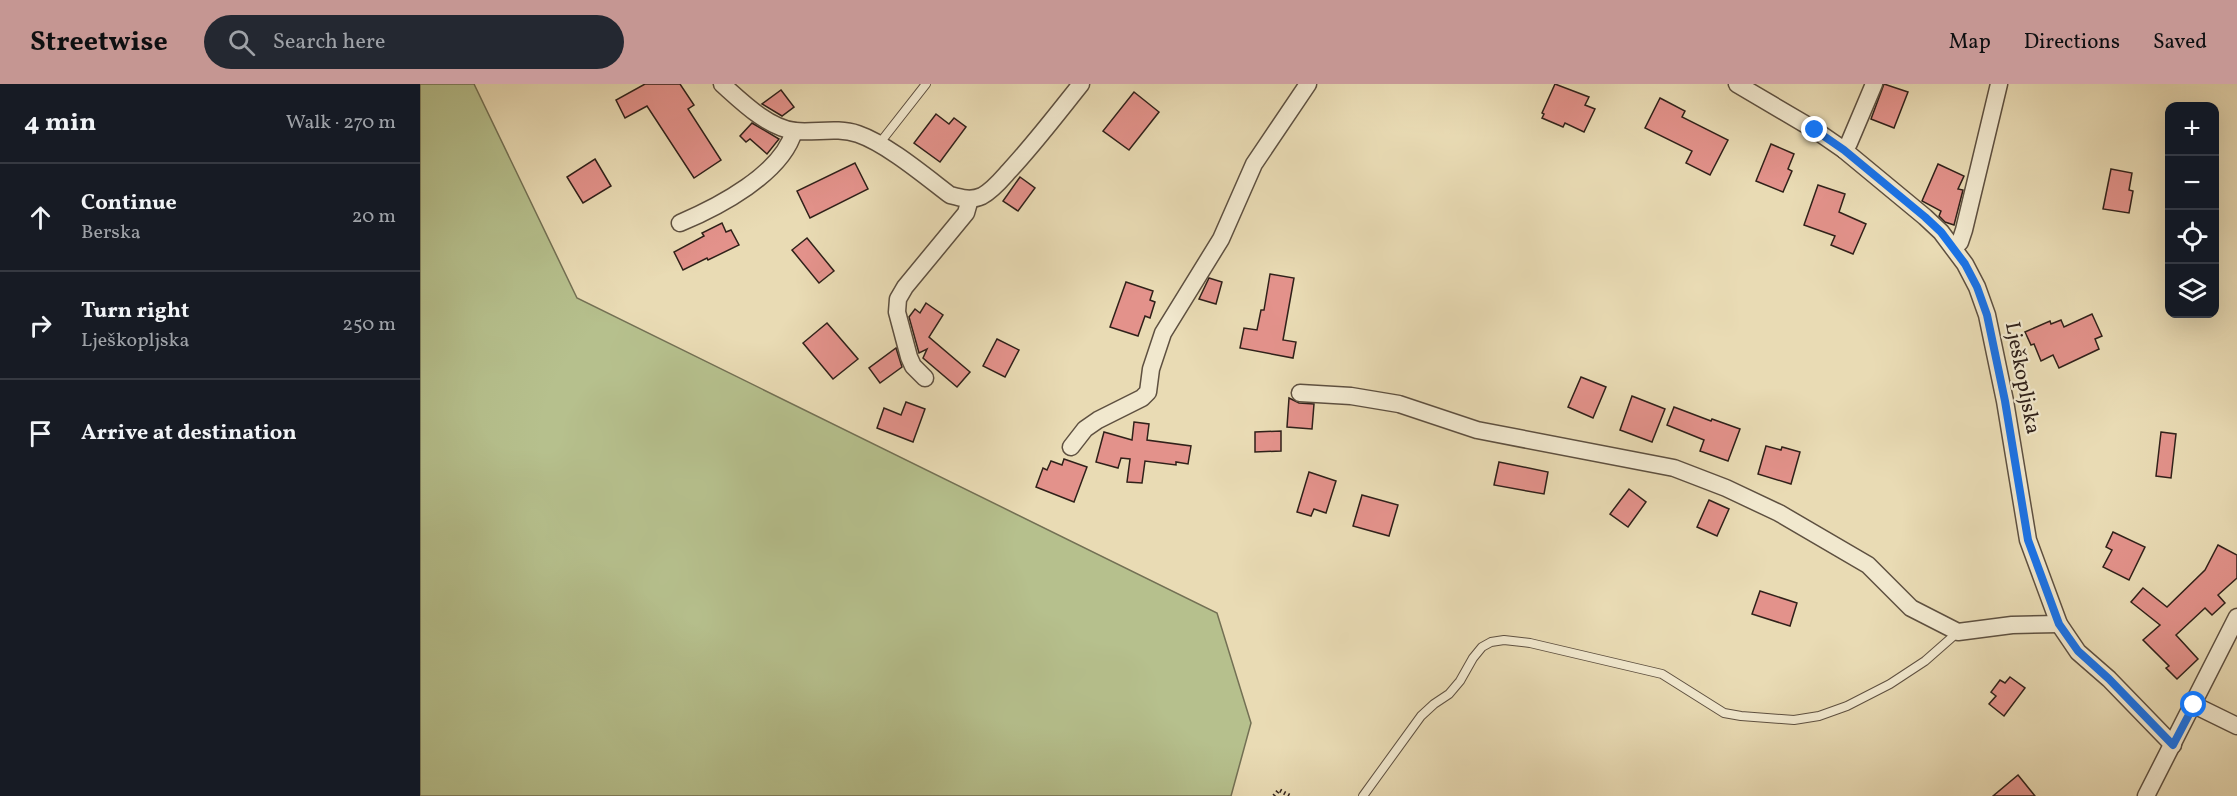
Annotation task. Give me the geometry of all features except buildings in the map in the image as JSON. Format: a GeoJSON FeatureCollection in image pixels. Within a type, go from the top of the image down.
{"type":"FeatureCollection","features":[{"type":"Feature","properties":{"kind":"street"},"geometry":{"type":"LineString","coordinates":[[722,84],[781,127],[794,131],[844,130],[879,144],[950,195],[961,199],[980,197],[999,182],[1031,147],[1081,84]]}},
{"type":"Feature","properties":{"kind":"street"},"geometry":{"type":"LineString","coordinates":[[1071,447],[1085,429],[1142,398],[1148,392],[1151,369],[1163,333],[1221,239],[1254,165],[1308,84]]}},
{"type":"Feature","properties":{"kind":"street","name":"Lješkopljska"},"geometry":{"type":"LineString","coordinates":[[1737,84],[1844,150],[1925,217],[1954,248],[1977,287],[1987,315],[2028,540],[2059,624],[2078,651],[2109,679],[2173,745]]}},
{"type":"Feature","properties":{"kind":"street"},"geometry":{"type":"LineString","coordinates":[[1844,150],[1852,137],[1874,84]]}},
{"type":"Feature","properties":{"kind":"street"},"geometry":{"type":"LineString","coordinates":[[1954,248],[1964,230],[1999,84]]}},
{"type":"Feature","properties":{"kind":"street"},"geometry":{"type":"LineString","coordinates":[[680,223],[729,200],[750,184],[773,164],[789,143],[794,131]]}},
{"type":"Feature","properties":{"kind":"street"},"geometry":{"type":"LineString","coordinates":[[925,378],[913,366],[909,357],[897,312],[898,299],[904,287],[966,213],[970,199]]}},
{"type":"Feature","properties":{"kind":"street"},"geometry":{"type":"LineString","coordinates":[[1300,393],[1351,396],[1399,404],[1477,430],[1674,468],[1726,488],[1779,513],[1868,565],[1911,608],[1958,632],[2012,625],[2059,624]]}},
{"type":"Feature","properties":{"kind":"street"},"geometry":{"type":"LineString","coordinates":[[2146,796],[2237,617]]}},
{"type":"Feature","properties":{"kind":"street"},"geometry":{"type":"LineString","coordinates":[[2194,705],[2237,726]]}},
{"type":"Feature","properties":{"kind":"lane"},"geometry":{"type":"LineString","coordinates":[[879,144],[926,84]]}},
{"type":"Feature","properties":{"kind":"lane"},"geometry":{"type":"LineString","coordinates":[[1364,796],[1422,716],[1449,694],[1482,646],[1491,642],[1504,640],[1530,643],[1662,674],[1725,713],[1794,720],[1819,716],[1847,706],[1890,684],[1925,661],[1958,632]]}},
{"type":"Feature","properties":{"kind":"path"},"geometry":{"type":"LineString","coordinates":[[1274,796],[1279,790],[1290,796]]}},
{"type":"Feature","properties":{"kind":"green space"},"geometry":{"type":"Polygon","coordinates":[[[420,84],[474,84],[577,298],[1217,613],[1251,723],[1231,796],[420,796],[420,84]]]}},
{"type":"Feature","properties":{"kind":"route"},"geometry":{"type":"LineString","coordinates":[[1815,130],[1844,150],[1941,232],[1965,264],[1977,287],[1994,344],[2028,540],[2059,624],[2078,651],[2109,679],[2173,745],[2194,705]]}}]}
